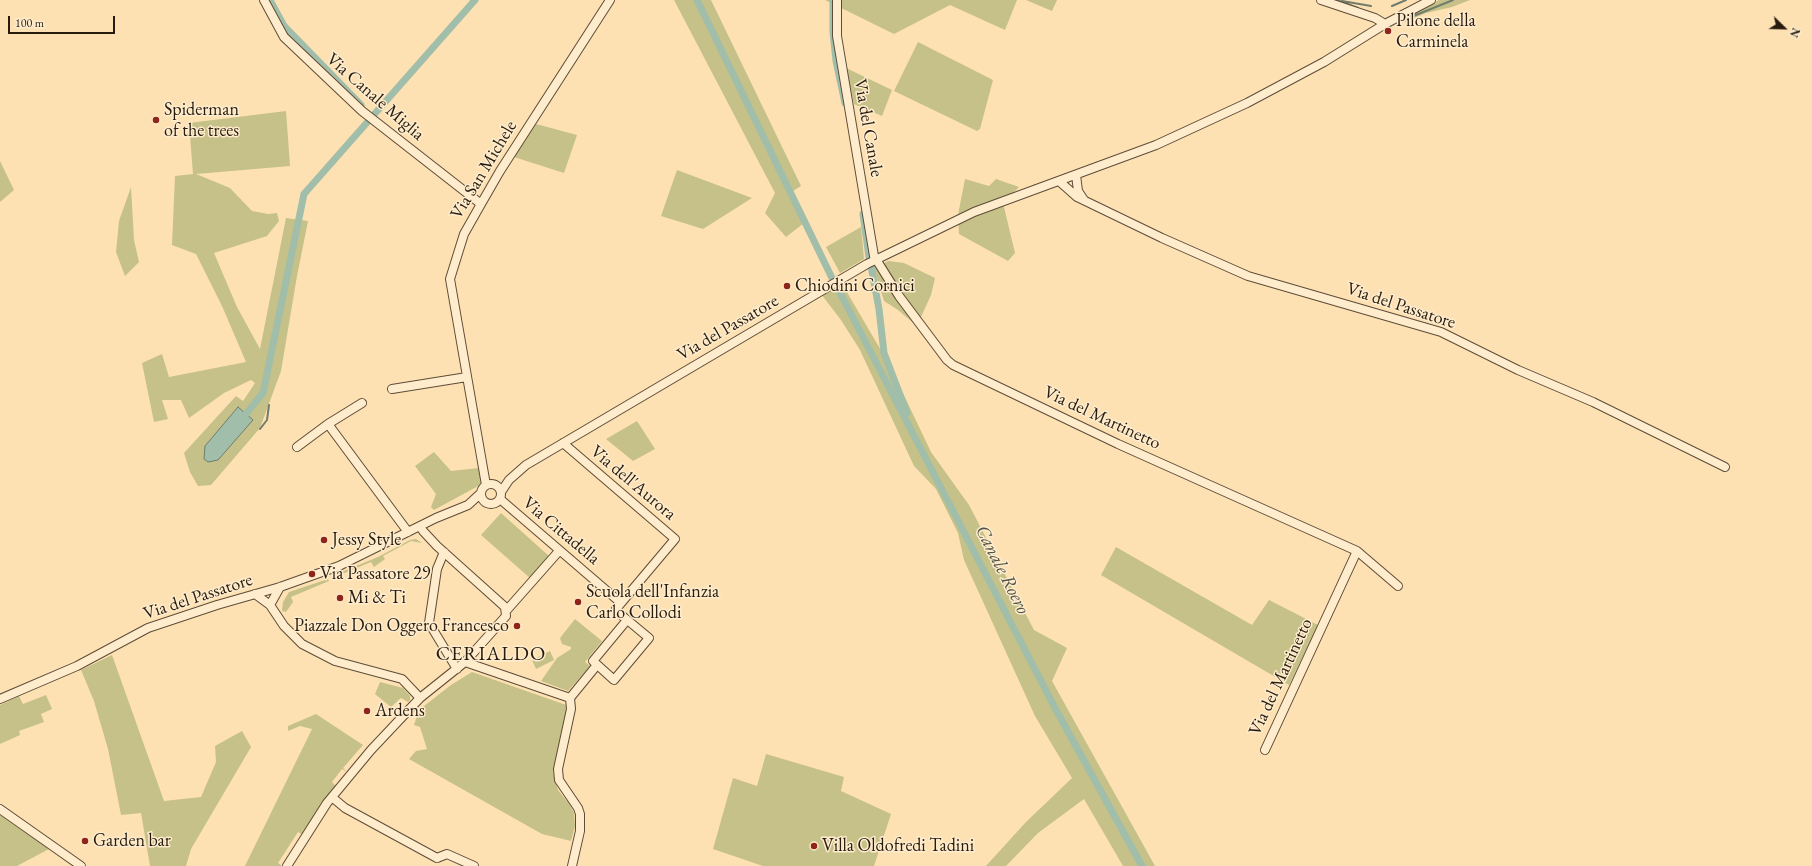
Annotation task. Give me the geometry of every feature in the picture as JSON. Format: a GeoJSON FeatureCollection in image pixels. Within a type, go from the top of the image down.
{"type":"FeatureCollection","features":[{"type":"Feature","properties":{"kind":"street","name":"Via Canale Miglia"},"geometry":{"type":"LineString","coordinates":[[264,0],[284,37],[371,118],[481,204]]}},
{"type":"Feature","properties":{"kind":"street","name":"Via San Michele"},"geometry":{"type":"LineString","coordinates":[[490,485],[467,377],[450,279],[464,234],[481,204],[500,171],[610,0]]}},
{"type":"Feature","properties":{"kind":"street","name":"Via del Canale"},"geometry":{"type":"LineString","coordinates":[[837,0],[837,36],[839,50],[854,130],[874,256],[876,260]]}},
{"type":"Feature","properties":{"kind":"street"},"geometry":{"type":"LineString","coordinates":[[1321,0],[1375,18],[1385,24]]}},
{"type":"Feature","properties":{"kind":"street","name":"Via del Passatore"},"geometry":{"type":"LineString","coordinates":[[500,496],[509,480],[526,465],[876,260],[974,212],[1156,145],[1247,103],[1324,62],[1385,24],[1431,0]]}},
{"type":"Feature","properties":{"kind":"street"},"geometry":{"type":"LineString","coordinates":[[1076,175],[1078,191],[1084,200]]}},
{"type":"Feature","properties":{"kind":"street","name":"Via del Passatore"},"geometry":{"type":"LineString","coordinates":[[1059,181],[1076,197],[1162,238],[1248,276],[1440,332],[1518,370],[1593,402],[1725,467]]}},
{"type":"Feature","properties":{"kind":"street","name":"Via del Martinetto"},"geometry":{"type":"LineString","coordinates":[[876,260],[899,296],[947,360],[953,365],[1118,444],[1357,551],[1398,586]]}},
{"type":"Feature","properties":{"kind":"street"},"geometry":{"type":"LineString","coordinates":[[392,389],[467,377]]}},
{"type":"Feature","properties":{"kind":"street"},"geometry":{"type":"LineString","coordinates":[[297,447],[328,424],[362,403]]}},
{"type":"Feature","properties":{"kind":"street"},"geometry":{"type":"LineString","coordinates":[[328,424],[408,532]]}},
{"type":"Feature","properties":{"kind":"street","name":"Via dell'Aurora"},"geometry":{"type":"LineString","coordinates":[[563,443],[675,540],[621,603]]}},
{"type":"Feature","properties":{"kind":"street","name":"Via del Passatore"},"geometry":{"type":"LineString","coordinates":[[490,485],[509,480]]}},
{"type":"Feature","properties":{"kind":"street"},"geometry":{"type":"LineString","coordinates":[[490,485],[498,487],[500,496],[495,504],[485,502],[481,493],[490,485]]}},
{"type":"Feature","properties":{"kind":"street","name":"Via del Passatore"},"geometry":{"type":"LineString","coordinates":[[0,699],[77,666],[148,628],[198,611],[280,587],[339,566],[420,526],[468,505],[481,493]]}},
{"type":"Feature","properties":{"kind":"street","name":"Via Cittadella"},"geometry":{"type":"LineString","coordinates":[[500,496],[559,551],[621,603]]}},
{"type":"Feature","properties":{"kind":"street","name":"Via del Passatore"},"geometry":{"type":"LineString","coordinates":[[468,505],[476,506],[485,502]]}},
{"type":"Feature","properties":{"kind":"street"},"geometry":{"type":"LineString","coordinates":[[420,526],[422,531],[444,552],[503,605],[506,611]]}},
{"type":"Feature","properties":{"kind":"street"},"geometry":{"type":"LineString","coordinates":[[288,866],[327,803],[333,798],[335,793],[371,750],[420,698],[465,662],[503,620],[506,611],[559,551]]}},
{"type":"Feature","properties":{"kind":"street","name":"Via del Martinetto"},"geometry":{"type":"LineString","coordinates":[[1265,750],[1357,551]]}},
{"type":"Feature","properties":{"kind":"street"},"geometry":{"type":"LineString","coordinates":[[444,552],[437,569],[429,622],[457,669]]}},
{"type":"Feature","properties":{"kind":"street"},"geometry":{"type":"LineString","coordinates":[[270,605],[280,587]]}},
{"type":"Feature","properties":{"kind":"street"},"geometry":{"type":"LineString","coordinates":[[255,594],[270,605],[284,626],[302,644],[335,661],[402,679],[420,698]]}},
{"type":"Feature","properties":{"kind":"street"},"geometry":{"type":"LineString","coordinates":[[621,603],[616,609],[619,613],[649,638],[614,680],[592,661],[627,620]]}},
{"type":"Feature","properties":{"kind":"street"},"geometry":{"type":"LineString","coordinates":[[465,662],[570,698]]}},
{"type":"Feature","properties":{"kind":"street"},"geometry":{"type":"LineString","coordinates":[[572,866],[580,831],[580,814],[578,808],[559,780],[558,774],[571,709],[570,698],[596,665]]}},
{"type":"Feature","properties":{"kind":"street"},"geometry":{"type":"LineString","coordinates":[[333,798],[345,808],[437,862],[447,854],[474,866]]}},
{"type":"Feature","properties":{"kind":"street"},"geometry":{"type":"LineString","coordinates":[[0,809],[81,866]]}},
{"type":"Feature","properties":{"kind":"shaded area"},"geometry":{"type":"Polygon","coordinates":[[[674,0],[711,0],[801,186],[788,194],[804,223],[786,237],[765,213],[775,193],[674,0]]]}},
{"type":"Feature","properties":{"kind":"shaded area"},"geometry":{"type":"Polygon","coordinates":[[[825,0],[1017,0],[1005,30],[950,5],[894,34],[825,0]]]}},
{"type":"Feature","properties":{"kind":"shaded area"},"geometry":{"type":"Polygon","coordinates":[[[1026,0],[1057,0],[1052,11],[1026,0]]]}},
{"type":"Feature","properties":{"kind":"shaded area"},"geometry":{"type":"Polygon","coordinates":[[[1439,0],[1470,0],[1452,7],[1426,13],[1405,22],[1403,19],[1439,0]]]}},
{"type":"Feature","properties":{"kind":"shaded area"},"geometry":{"type":"Polygon","coordinates":[[[918,42],[993,80],[980,129],[977,131],[894,91],[918,42]]]}},
{"type":"Feature","properties":{"kind":"shaded area"},"geometry":{"type":"Polygon","coordinates":[[[846,68],[892,90],[882,116],[854,104],[846,68]]]}},
{"type":"Feature","properties":{"kind":"shaded area"},"geometry":{"type":"Polygon","coordinates":[[[286,111],[290,166],[196,174],[230,188],[252,211],[268,214],[277,213],[279,221],[267,236],[214,253],[237,307],[260,349],[286,218],[308,221],[281,371],[260,428],[211,485],[198,486],[190,472],[184,453],[236,396],[243,401],[255,383],[251,380],[224,393],[189,418],[181,400],[162,400],[168,419],[154,422],[142,363],[162,354],[169,377],[246,362],[222,306],[196,254],[172,245],[175,176],[193,174],[189,123],[286,111]]]}},
{"type":"Feature","properties":{"kind":"shaded area"},"geometry":{"type":"Polygon","coordinates":[[[536,124],[577,135],[564,173],[514,157],[536,124]]]}},
{"type":"Feature","properties":{"kind":"shaded area"},"geometry":{"type":"Polygon","coordinates":[[[0,161],[14,190],[0,202],[0,161]]]}},
{"type":"Feature","properties":{"kind":"shaded area"},"geometry":{"type":"Polygon","coordinates":[[[677,170],[752,198],[703,229],[661,216],[677,170]]]}},
{"type":"Feature","properties":{"kind":"shaded area"},"geometry":{"type":"Polygon","coordinates":[[[965,179],[989,186],[996,179],[1019,187],[1003,203],[1015,253],[1008,261],[959,234],[958,215],[965,179]]]}},
{"type":"Feature","properties":{"kind":"shaded area"},"geometry":{"type":"Polygon","coordinates":[[[131,187],[134,240],[139,262],[125,276],[116,252],[119,221],[131,187]]]}},
{"type":"Feature","properties":{"kind":"shaded area"},"geometry":{"type":"Polygon","coordinates":[[[861,227],[864,259],[840,273],[826,247],[861,227]]]}},
{"type":"Feature","properties":{"kind":"shaded area"},"geometry":{"type":"Polygon","coordinates":[[[888,261],[904,263],[935,278],[931,295],[917,326],[898,310],[884,301],[874,269],[888,261]]]}},
{"type":"Feature","properties":{"kind":"shaded area"},"geometry":{"type":"Polygon","coordinates":[[[841,282],[889,364],[931,452],[969,505],[1034,630],[1067,648],[1052,681],[1155,866],[1123,866],[1084,799],[1038,833],[1006,866],[986,866],[1026,822],[1072,778],[1035,716],[964,560],[958,533],[936,489],[914,466],[860,350],[841,320],[821,294],[841,282]]]}},
{"type":"Feature","properties":{"kind":"shaded area"},"geometry":{"type":"Polygon","coordinates":[[[238,407],[253,420],[218,460],[208,462],[204,459],[205,446],[238,407]]]}},
{"type":"Feature","properties":{"kind":"shaded area"},"geometry":{"type":"Polygon","coordinates":[[[637,421],[655,449],[633,461],[606,439],[637,421]]]}},
{"type":"Feature","properties":{"kind":"shaded area"},"geometry":{"type":"Polygon","coordinates":[[[434,452],[451,471],[479,468],[482,481],[480,485],[434,510],[431,507],[436,494],[415,466],[434,452]]]}},
{"type":"Feature","properties":{"kind":"shaded area"},"geometry":{"type":"Polygon","coordinates":[[[501,513],[549,556],[530,578],[481,535],[501,513]]]}},
{"type":"Feature","properties":{"kind":"shaded area"},"geometry":{"type":"Polygon","coordinates":[[[416,539],[422,543],[411,541],[383,556],[385,559],[374,567],[371,562],[335,577],[334,575],[378,557],[410,540],[416,539]]]}},
{"type":"Feature","properties":{"kind":"shaded area"},"geometry":{"type":"Polygon","coordinates":[[[1116,547],[1252,625],[1269,600],[1318,625],[1289,685],[1101,575],[1116,547]]]}},
{"type":"Feature","properties":{"kind":"shaded area"},"geometry":{"type":"Polygon","coordinates":[[[328,579],[329,581],[291,597],[293,602],[286,612],[282,611],[283,602],[289,592],[328,579]]]}},
{"type":"Feature","properties":{"kind":"shaded area"},"geometry":{"type":"Polygon","coordinates":[[[575,619],[602,641],[585,662],[590,666],[568,691],[541,681],[557,658],[571,649],[571,647],[562,644],[560,638],[575,619]]]}},
{"type":"Feature","properties":{"kind":"shaded area"},"geometry":{"type":"Polygon","coordinates":[[[550,651],[554,660],[536,669],[532,660],[550,651]]]}},
{"type":"Feature","properties":{"kind":"shaded area"},"geometry":{"type":"Polygon","coordinates":[[[112,655],[164,801],[201,797],[216,762],[215,746],[242,731],[251,747],[191,849],[186,866],[150,866],[141,813],[121,815],[108,749],[94,701],[81,670],[112,655]]]}},
{"type":"Feature","properties":{"kind":"shaded area"},"geometry":{"type":"Polygon","coordinates":[[[472,672],[569,706],[553,772],[558,790],[570,805],[574,813],[575,826],[571,841],[542,834],[409,759],[416,751],[427,749],[420,727],[414,725],[419,710],[451,685],[472,672]]]}},
{"type":"Feature","properties":{"kind":"shaded area"},"geometry":{"type":"Polygon","coordinates":[[[380,682],[403,688],[410,696],[410,700],[408,702],[401,698],[391,707],[375,694],[380,682]]]}},
{"type":"Feature","properties":{"kind":"shaded area"},"geometry":{"type":"Polygon","coordinates":[[[46,695],[52,709],[41,714],[44,722],[19,731],[20,735],[0,744],[0,705],[19,696],[23,704],[46,695]]]}},
{"type":"Feature","properties":{"kind":"shaded area"},"geometry":{"type":"Polygon","coordinates":[[[316,714],[363,745],[343,768],[347,772],[342,769],[332,782],[336,786],[324,800],[303,835],[298,832],[278,863],[282,866],[245,866],[312,729],[300,726],[288,731],[288,726],[316,714]]]}},
{"type":"Feature","properties":{"kind":"shaded area"},"geometry":{"type":"Polygon","coordinates":[[[766,754],[844,777],[841,791],[891,814],[874,866],[763,866],[713,849],[733,778],[757,786],[766,754]]]}},
{"type":"Feature","properties":{"kind":"shaded area"},"geometry":{"type":"Polygon","coordinates":[[[0,814],[49,849],[17,866],[0,866],[0,814]]]}},
{"type":"Feature","properties":{"kind":"waterway"},"geometry":{"type":"LineString","coordinates":[[270,0],[284,26],[361,105]]}},
{"type":"Feature","properties":{"kind":"waterway"},"geometry":{"type":"LineString","coordinates":[[246,414],[263,393],[304,194],[475,0]]}},
{"type":"Feature","properties":{"kind":"waterway"},"geometry":{"type":"LineString","coordinates":[[697,0],[832,278]]}},
{"type":"Feature","properties":{"kind":"waterway"},"geometry":{"type":"LineString","coordinates":[[833,0],[833,32],[836,61],[845,103]]}},
{"type":"Feature","properties":{"kind":"waterway"},"geometry":{"type":"LineString","coordinates":[[1337,0],[1358,8]]}},
{"type":"Feature","properties":{"kind":"waterway"},"geometry":{"type":"LineString","coordinates":[[1392,6],[1406,0]]}},
{"type":"Feature","properties":{"kind":"waterway"},"geometry":{"type":"LineString","coordinates":[[1406,19],[1453,0]]}},
{"type":"Feature","properties":{"kind":"waterway"},"geometry":{"type":"LineString","coordinates":[[1342,1],[1371,6]]}},
{"type":"Feature","properties":{"kind":"waterway"},"geometry":{"type":"LineString","coordinates":[[863,214],[869,257]]}},
{"type":"Feature","properties":{"kind":"waterway"},"geometry":{"type":"LineString","coordinates":[[871,266],[879,309],[884,353],[907,413]]}},
{"type":"Feature","properties":{"kind":"waterway","name":"Canale Roero"},"geometry":{"type":"LineString","coordinates":[[837,287],[1055,708],[1142,866]]}},
{"type":"Feature","properties":{"kind":"waterway"},"geometry":{"type":"LineString","coordinates":[[260,429],[267,420],[269,405]]}},
{"type":"Feature","properties":{"kind":"place","name":"Pilone della Carminela"},"geometry":{"type":"Point","coordinates":[1388,31]}},
{"type":"Feature","properties":{"kind":"place","name":"Spiderman of the trees"},"geometry":{"type":"Point","coordinates":[156,120]}},
{"type":"Feature","properties":{"kind":"place","name":"Chiodini Cornici"},"geometry":{"type":"Point","coordinates":[787,286]}},
{"type":"Feature","properties":{"kind":"place","name":"Jessy Style"},"geometry":{"type":"Point","coordinates":[324,540]}},
{"type":"Feature","properties":{"kind":"place","name":"Via Passatore 29"},"geometry":{"type":"Point","coordinates":[312,574]}},
{"type":"Feature","properties":{"kind":"place","name":"Mi & Ti"},"geometry":{"type":"Point","coordinates":[340,598]}},
{"type":"Feature","properties":{"kind":"place","name":"Scuola dell'Infanzia Carlo Collodi"},"geometry":{"type":"Point","coordinates":[578,602]}},
{"type":"Feature","properties":{"kind":"place","name":"Piazzale Don Oggero Francesco"},"geometry":{"type":"Point","coordinates":[517,626]}},
{"type":"Feature","properties":{"kind":"place","name":"Ardens"},"geometry":{"type":"Point","coordinates":[367,711]}},
{"type":"Feature","properties":{"kind":"place","name":"Garden bar"},"geometry":{"type":"Point","coordinates":[85,841]}},
{"type":"Feature","properties":{"kind":"place","name":"Villa Oldofredi Tadini"},"geometry":{"type":"Point","coordinates":[814,846]}},
{"type":"Feature","properties":{"kind":"district","name":"CERIALDO"},"geometry":{"type":"Point","coordinates":[491,655]}}]}
